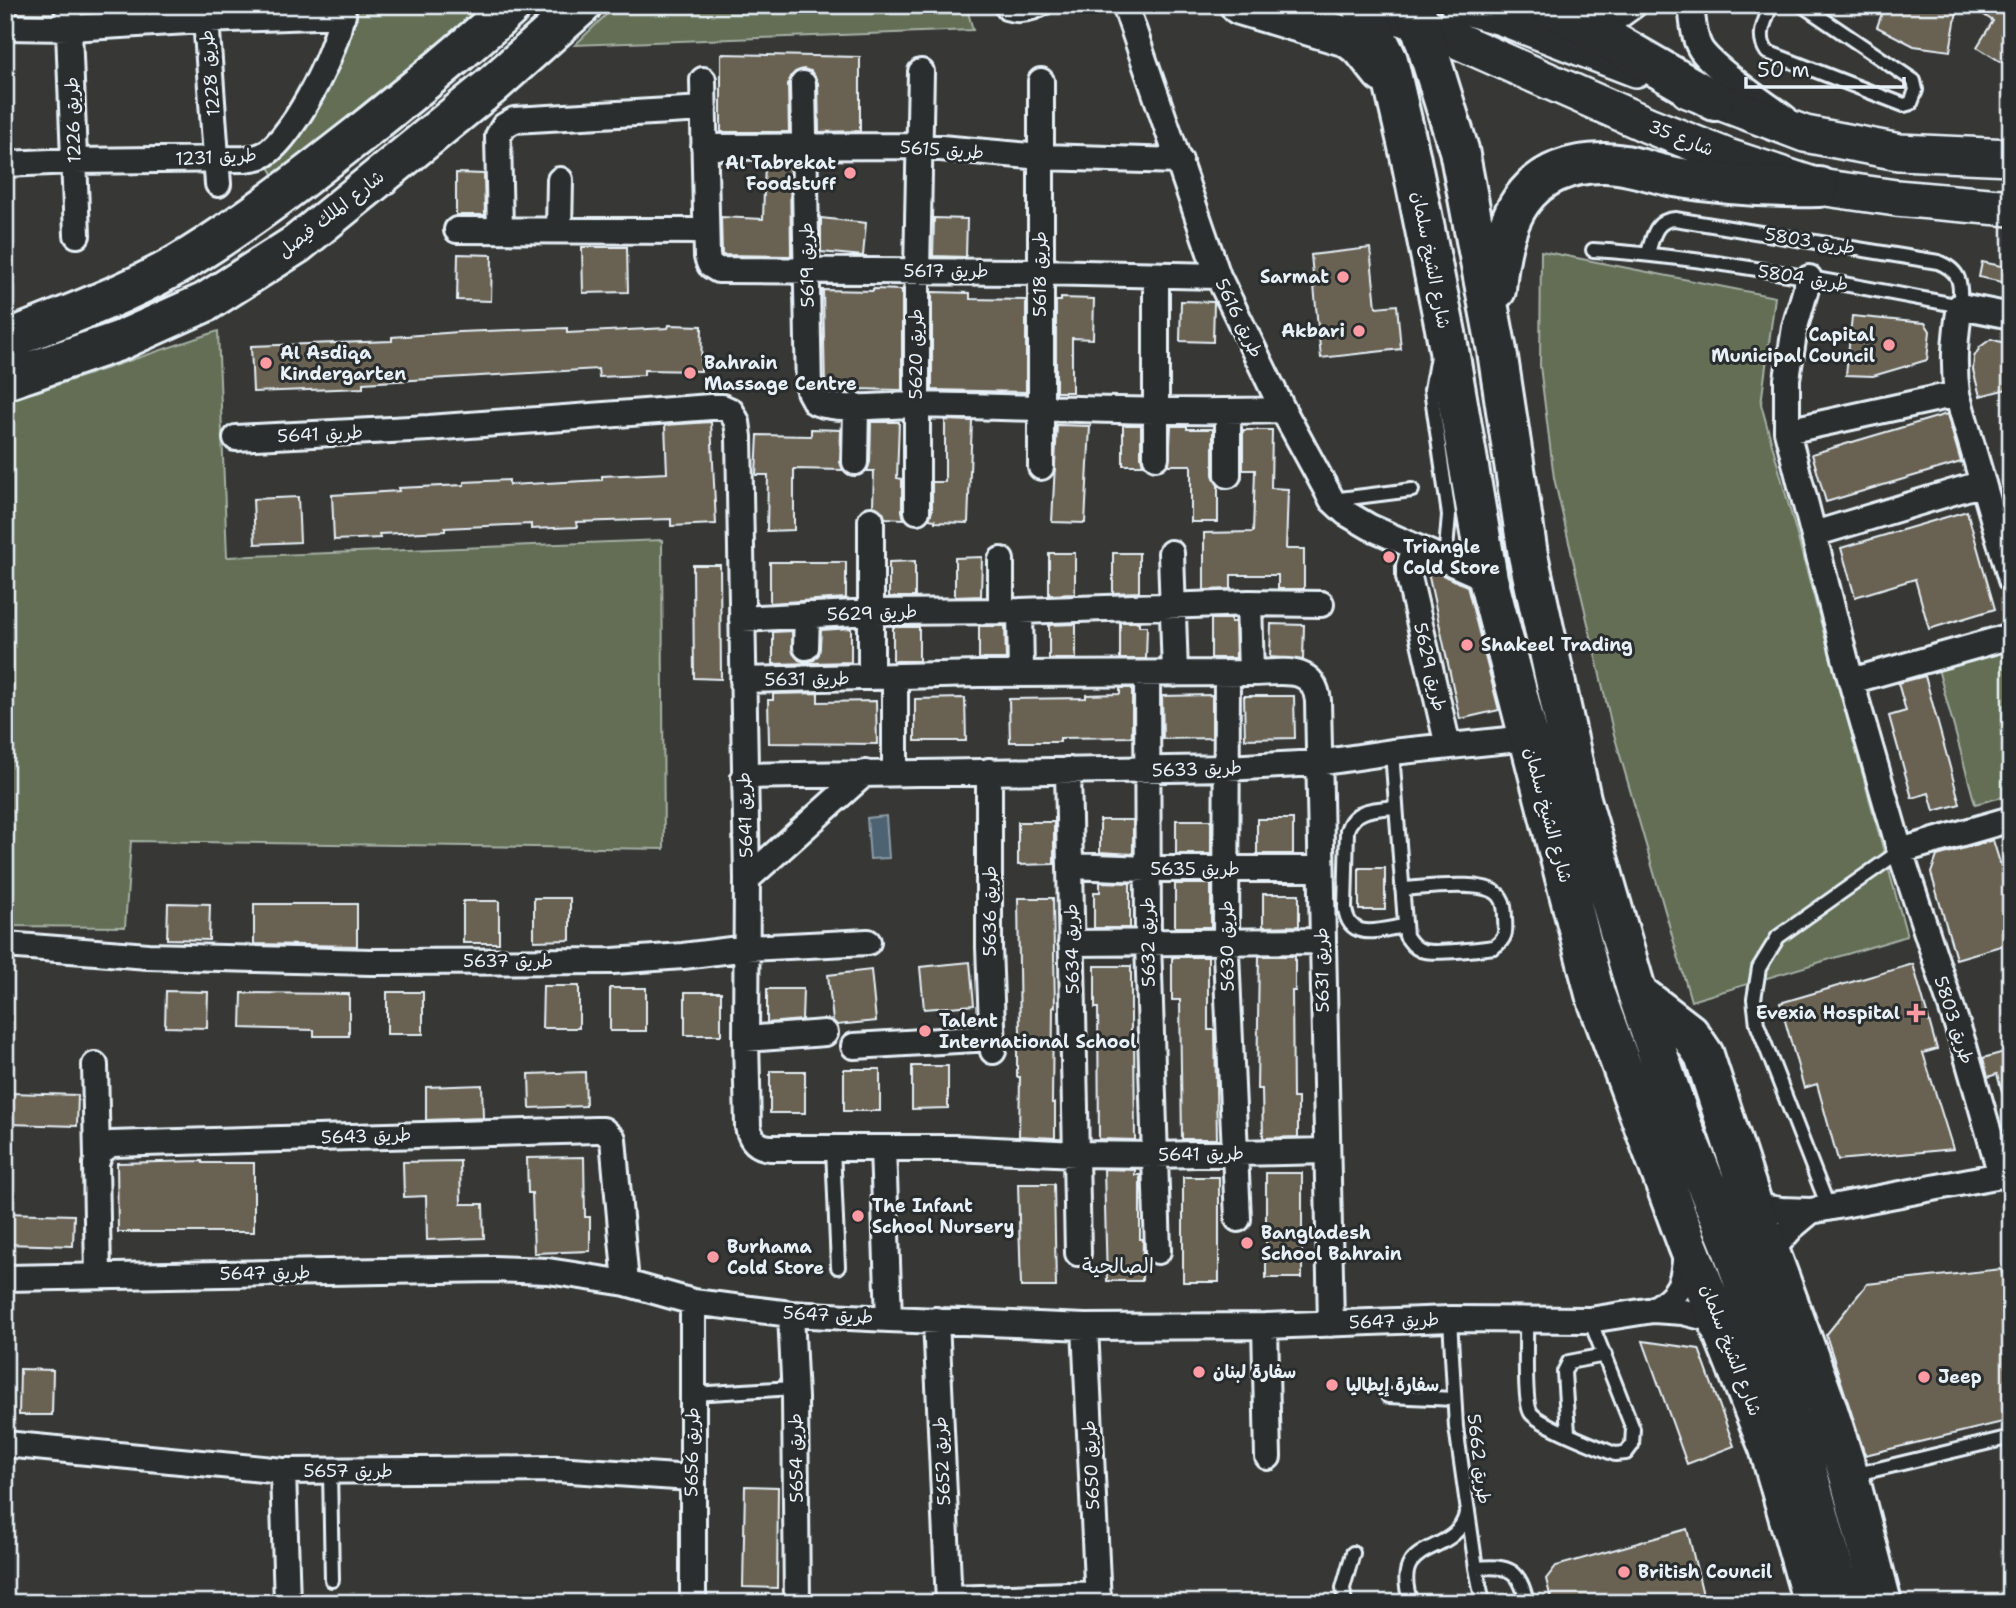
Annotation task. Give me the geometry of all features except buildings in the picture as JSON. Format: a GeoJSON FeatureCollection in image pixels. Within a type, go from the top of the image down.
{"type":"FeatureCollection","features":[{"type":"Feature","properties":{"kind":"main road"},"geometry":{"type":"LineString","coordinates":[[5,341],[117,295],[188,258],[265,207],[345,145],[463,51],[513,5]]}},
{"type":"Feature","properties":{"kind":"main road","name":"شارع الملك فيصل"},"geometry":{"type":"LineString","coordinates":[[5,380],[119,341],[206,302],[297,244],[490,87],[582,5]]}},
{"type":"Feature","properties":{"kind":"main road"},"geometry":{"type":"LineString","coordinates":[[1240,5],[1347,37],[1362,48],[1378,67],[1398,103]]}},
{"type":"Feature","properties":{"kind":"main road","name":"شارع الشيخ سلمان"},"geometry":{"type":"LineString","coordinates":[[1361,5],[1388,60],[1446,333],[1488,579],[1595,995],[1687,1243],[1769,1448],[1812,1603]]}},
{"type":"Feature","properties":{"kind":"main road","name":"شارع 35"},"geometry":{"type":"LineString","coordinates":[[1369,5],[1411,12],[1648,125],[1728,157],[1819,187],[1896,198],[2011,208]]}},
{"type":"Feature","properties":{"kind":"main road"},"geometry":{"type":"LineString","coordinates":[[1458,5],[1501,17],[1805,134],[1899,152],[2011,157]]}},
{"type":"Feature","properties":{"kind":"main road"},"geometry":{"type":"LineString","coordinates":[[1549,5],[1716,101]]}},
{"type":"Feature","properties":{"kind":"main road","name":"شارع الشيخ سلمان"},"geometry":{"type":"LineString","coordinates":[[1411,12],[1459,150],[1496,351],[1528,555],[1581,799],[1637,993],[1683,1128],[1730,1243],[1802,1451],[1843,1603]]}},
{"type":"Feature","properties":{"kind":"main road"},"geometry":{"type":"LineString","coordinates":[[1496,351],[1499,254],[1508,223],[1522,198],[1536,182],[1555,172],[1575,166],[1604,163],[1676,177],[1751,187],[1819,187]]}},
{"type":"Feature","properties":{"kind":"main road"},"geometry":{"type":"LineString","coordinates":[[1637,993],[1689,1033],[1704,1055],[1753,1206],[1826,1405],[1849,1476],[1882,1603]]}},
{"type":"Feature","properties":{"kind":"street","name":"طريق 5616"},"geometry":{"type":"LineString","coordinates":[[1125,5],[1218,276],[1283,410],[1332,500],[1358,520],[1488,579]]}},
{"type":"Feature","properties":{"kind":"street"},"geometry":{"type":"LineString","coordinates":[[1597,32],[1634,5]]}},
{"type":"Feature","properties":{"kind":"street"},"geometry":{"type":"LineString","coordinates":[[1691,5],[1700,49],[1714,64],[1805,134]]}},
{"type":"Feature","properties":{"kind":"street"},"geometry":{"type":"LineString","coordinates":[[5,27],[69,17],[342,10]]}},
{"type":"Feature","properties":{"kind":"street","name":"طريق 1231"},"geometry":{"type":"LineString","coordinates":[[5,164],[256,158],[276,146],[319,79],[330,57],[342,10]]}},
{"type":"Feature","properties":{"kind":"street","name":"طريق 1228"},"geometry":{"type":"LineString","coordinates":[[205,12],[218,184]]}},
{"type":"Feature","properties":{"kind":"street","name":"طريق 1226"},"geometry":{"type":"LineString","coordinates":[[69,17],[77,234]]}},
{"type":"Feature","properties":{"kind":"street","name":"طريق 5620"},"geometry":{"type":"LineString","coordinates":[[917,511],[918,146],[921,72]]}},
{"type":"Feature","properties":{"kind":"street","name":"طريق 5617"},"geometry":{"type":"LineString","coordinates":[[703,80],[707,257],[710,265],[718,270],[1218,276]]}},
{"type":"Feature","properties":{"kind":"street","name":"طريق 5618"},"geometry":{"type":"LineString","coordinates":[[1041,81],[1041,467]]}},
{"type":"Feature","properties":{"kind":"street","name":"طريق 5619"},"geometry":{"type":"LineString","coordinates":[[803,84],[809,391],[815,402],[825,406],[916,405],[1040,410],[1283,410]]}},
{"type":"Feature","properties":{"kind":"street"},"geometry":{"type":"LineString","coordinates":[[500,230],[499,136],[504,126],[514,120],[704,109]]}},
{"type":"Feature","properties":{"kind":"street","name":"طريق 5615"},"geometry":{"type":"LineString","coordinates":[[704,147],[918,146],[1041,157],[1180,161]]}},
{"type":"Feature","properties":{"kind":"street"},"geometry":{"type":"LineString","coordinates":[[559,230],[560,180]]}},
{"type":"Feature","properties":{"kind":"street"},"geometry":{"type":"LineString","coordinates":[[457,230],[706,231]]}},
{"type":"Feature","properties":{"kind":"street"},"geometry":{"type":"LineString","coordinates":[[1156,275],[1156,457]]}},
{"type":"Feature","properties":{"kind":"street","name":"طريق 5803"},"geometry":{"type":"LineString","coordinates":[[1753,1206],[1820,1210],[2006,1174],[1900,851],[1851,681],[1787,432],[1787,379],[1793,340],[1809,278]]}},
{"type":"Feature","properties":{"kind":"street"},"geometry":{"type":"LineString","coordinates":[[1960,306],[1953,366],[1957,394],[2011,580]]}},
{"type":"Feature","properties":{"kind":"street","name":"طريق 5804"},"geometry":{"type":"LineString","coordinates":[[1960,306],[2011,316]]}},
{"type":"Feature","properties":{"kind":"street"},"geometry":{"type":"LineString","coordinates":[[1787,432],[1957,394]]}},
{"type":"Feature","properties":{"kind":"street"},"geometry":{"type":"LineString","coordinates":[[855,463],[856,406]]}},
{"type":"Feature","properties":{"kind":"street","name":"طريق 5641"},"geometry":{"type":"LineString","coordinates":[[236,438],[429,428],[722,407],[731,411],[737,422],[739,437],[747,879],[746,1039],[748,1127],[753,1140],[765,1147],[955,1148],[1076,1154],[1326,1151]]}},
{"type":"Feature","properties":{"kind":"street"},"geometry":{"type":"LineString","coordinates":[[1228,412],[1228,475]]}},
{"type":"Feature","properties":{"kind":"street"},"geometry":{"type":"LineString","coordinates":[[1814,534],[1983,483]]}},
{"type":"Feature","properties":{"kind":"street","name":"طريق 5631"},"geometry":{"type":"LineString","coordinates":[[871,520],[871,612],[883,677]]}},
{"type":"Feature","properties":{"kind":"street","name":"طريق 5629"},"geometry":{"type":"LineString","coordinates":[[1415,547],[1409,566],[1409,577],[1448,746]]}},
{"type":"Feature","properties":{"kind":"street"},"geometry":{"type":"LineString","coordinates":[[1171,553],[1175,674]]}},
{"type":"Feature","properties":{"kind":"street"},"geometry":{"type":"LineString","coordinates":[[1001,560],[1021,674]]}},
{"type":"Feature","properties":{"kind":"street"},"geometry":{"type":"LineString","coordinates":[[1239,673],[1249,603]]}},
{"type":"Feature","properties":{"kind":"street","name":"طريق 5629"},"geometry":{"type":"LineString","coordinates":[[742,618],[871,612],[1010,611],[1249,603],[1321,604]]}},
{"type":"Feature","properties":{"kind":"street"},"geometry":{"type":"LineString","coordinates":[[806,646],[807,615]]}},
{"type":"Feature","properties":{"kind":"street"},"geometry":{"type":"LineString","coordinates":[[1851,681],[2011,636]]}},
{"type":"Feature","properties":{"kind":"street","name":"طريق 5630"},"geometry":{"type":"LineString","coordinates":[[1238,1219],[1226,941],[1226,869],[1227,768],[1239,673]]}},
{"type":"Feature","properties":{"kind":"street","name":"طريق 5631"},"geometry":{"type":"LineString","coordinates":[[743,680],[1021,674],[1294,673],[1305,675],[1313,681],[1318,701],[1331,1324]]}},
{"type":"Feature","properties":{"kind":"street","name":"طريق 5632"},"geometry":{"type":"LineString","coordinates":[[1147,674],[1148,942],[1158,1251]]}},
{"type":"Feature","properties":{"kind":"street"},"geometry":{"type":"LineString","coordinates":[[883,677],[895,772]]}},
{"type":"Feature","properties":{"kind":"street","name":"طريق 5633"},"geometry":{"type":"LineString","coordinates":[[744,776],[1227,768],[1318,763],[1392,751],[1528,738]]}},
{"type":"Feature","properties":{"kind":"street","name":"طريق 5634"},"geometry":{"type":"LineString","coordinates":[[1068,770],[1077,1253]]}},
{"type":"Feature","properties":{"kind":"street","name":"طريق 5636"},"geometry":{"type":"LineString","coordinates":[[854,1046],[992,1044],[989,771]]}},
{"type":"Feature","properties":{"kind":"street"},"geometry":{"type":"LineString","coordinates":[[747,879],[865,773]]}},
{"type":"Feature","properties":{"kind":"street"},"geometry":{"type":"LineString","coordinates":[[1900,851],[2011,820]]}},
{"type":"Feature","properties":{"kind":"street","name":"طريق 5635"},"geometry":{"type":"LineString","coordinates":[[1070,866],[1320,869]]}},
{"type":"Feature","properties":{"kind":"street"},"geometry":{"type":"LineString","coordinates":[[1071,943],[1322,941]]}},
{"type":"Feature","properties":{"kind":"street","name":"طريق 5637"},"geometry":{"type":"LineString","coordinates":[[5,945],[148,956],[295,962],[613,961],[747,948],[868,942]]}},
{"type":"Feature","properties":{"kind":"street"},"geometry":{"type":"LineString","coordinates":[[746,1039],[825,1033]]}},
{"type":"Feature","properties":{"kind":"street"},"geometry":{"type":"LineString","coordinates":[[95,1065],[98,1276]]}},
{"type":"Feature","properties":{"kind":"street","name":"طريق 5643"},"geometry":{"type":"LineString","coordinates":[[97,1157],[104,1147],[119,1143],[603,1130],[613,1139],[615,1146],[626,1283]]}},
{"type":"Feature","properties":{"kind":"street"},"geometry":{"type":"LineString","coordinates":[[883,1148],[889,1319]]}},
{"type":"Feature","properties":{"kind":"street"},"geometry":{"type":"LineString","coordinates":[[1770,1252],[1792,1227],[1820,1210]]}},
{"type":"Feature","properties":{"kind":"street"},"geometry":{"type":"LineString","coordinates":[[1653,1310],[1668,1302],[1679,1290],[1685,1275],[1687,1243]]}},
{"type":"Feature","properties":{"kind":"street","name":"طريق 5647"},"geometry":{"type":"LineString","coordinates":[[5,1278],[494,1269],[548,1271],[626,1283],[693,1302],[791,1314],[1085,1327],[1265,1326],[1450,1319],[1590,1320],[1653,1310],[1683,1312],[1718,1321]]}},
{"type":"Feature","properties":{"kind":"street","name":"طريق 5656"},"geometry":{"type":"LineString","coordinates":[[693,1302],[693,1603]]}},
{"type":"Feature","properties":{"kind":"street","name":"طريق 5654"},"geometry":{"type":"LineString","coordinates":[[791,1314],[797,1603]]}},
{"type":"Feature","properties":{"kind":"street","name":"طريق 5652"},"geometry":{"type":"LineString","coordinates":[[936,1320],[949,1601]]}},
{"type":"Feature","properties":{"kind":"street"},"geometry":{"type":"LineString","coordinates":[[1265,1326],[1268,1457]]}},
{"type":"Feature","properties":{"kind":"street","name":"طريق 5650"},"geometry":{"type":"LineString","coordinates":[[1085,1327],[1098,1599]]}},
{"type":"Feature","properties":{"kind":"street","name":"طريق 5657"},"geometry":{"type":"LineString","coordinates":[[5,1444],[283,1471],[556,1469],[691,1478]]}},
{"type":"Feature","properties":{"kind":"street"},"geometry":{"type":"LineString","coordinates":[[283,1471],[287,1603]]}},
{"type":"Feature","properties":{"kind":"street"},"geometry":{"type":"LineString","coordinates":[[949,1601],[1098,1599]]}},
{"type":"Feature","properties":{"kind":"lane"},"geometry":{"type":"LineString","coordinates":[[999,5],[1005,13],[1020,16],[1039,12],[1050,5]]}},
{"type":"Feature","properties":{"kind":"lane"},"geometry":{"type":"LineString","coordinates":[[1771,5],[1761,34],[1762,43],[1768,52],[1904,106],[1911,103],[1916,90],[1914,81],[1802,5]]}},
{"type":"Feature","properties":{"kind":"lane","name":"طريق 5803"},"geometry":{"type":"LineString","coordinates":[[1648,253],[1657,227],[1662,222],[1675,219],[1925,259],[1950,267],[1958,276],[1961,289],[1960,306]]}},
{"type":"Feature","properties":{"kind":"lane","name":"طريق 5804"},"geometry":{"type":"LineString","coordinates":[[1593,250],[1648,253],[1809,278],[1960,306]]}},
{"type":"Feature","properties":{"kind":"lane"},"geometry":{"type":"LineString","coordinates":[[1445,561],[1449,515],[1431,390],[1433,368],[1446,333]]}},
{"type":"Feature","properties":{"kind":"lane"},"geometry":{"type":"LineString","coordinates":[[1332,500],[1412,490]]}},
{"type":"Feature","properties":{"kind":"lane"},"geometry":{"type":"LineString","coordinates":[[1392,751],[1404,926],[1406,936],[1413,945],[1423,951],[1494,947],[1502,942],[1506,934],[1503,900],[1496,891],[1475,886],[1402,889]]}},
{"type":"Feature","properties":{"kind":"lane"},"geometry":{"type":"LineString","coordinates":[[1396,807],[1366,811],[1353,817],[1349,823],[1346,837],[1345,908],[1346,918],[1352,927],[1362,931],[1404,926]]}},
{"type":"Feature","properties":{"kind":"lane"},"geometry":{"type":"LineString","coordinates":[[1820,1210],[1757,1024],[1754,999],[1759,968],[1778,937],[1900,851]]}},
{"type":"Feature","properties":{"kind":"lane"},"geometry":{"type":"LineString","coordinates":[[833,1148],[838,1267]]}},
{"type":"Feature","properties":{"kind":"lane","name":"طريق 5662"},"geometry":{"type":"LineString","coordinates":[[1450,1319],[1454,1399],[1467,1510],[1483,1603]]}},
{"type":"Feature","properties":{"kind":"lane"},"geometry":{"type":"LineString","coordinates":[[1526,1319],[1528,1407],[1537,1418],[1568,1433],[1615,1454],[1626,1453],[1632,1445],[1633,1429],[1590,1320]]}},
{"type":"Feature","properties":{"kind":"lane"},"geometry":{"type":"LineString","coordinates":[[1568,1433],[1564,1373],[1566,1367],[1569,1362],[1605,1355]]}},
{"type":"Feature","properties":{"kind":"lane"},"geometry":{"type":"LineString","coordinates":[[693,1394],[794,1388]]}},
{"type":"Feature","properties":{"kind":"lane"},"geometry":{"type":"LineString","coordinates":[[1388,1396],[1454,1399]]}},
{"type":"Feature","properties":{"kind":"lane"},"geometry":{"type":"LineString","coordinates":[[1849,1476],[2011,1437]]}},
{"type":"Feature","properties":{"kind":"lane"},"geometry":{"type":"LineString","coordinates":[[330,1471],[332,1580]]}},
{"type":"Feature","properties":{"kind":"lane"},"geometry":{"type":"LineString","coordinates":[[1411,1603],[1405,1586],[1407,1569],[1411,1562],[1457,1532],[1464,1523],[1467,1510]]}},
{"type":"Feature","properties":{"kind":"lane"},"geometry":{"type":"LineString","coordinates":[[1345,1603],[1343,1588],[1353,1553]]}},
{"type":"Feature","properties":{"kind":"lane"},"geometry":{"type":"LineString","coordinates":[[1476,1568],[1497,1566],[1512,1572],[1522,1583],[1527,1603]]}},
{"type":"Feature","properties":{"kind":"green space"},"geometry":{"type":"Polygon","coordinates":[[[359,5],[488,5],[278,182],[266,162],[309,107],[334,69],[345,49],[359,5]]]}},
{"type":"Feature","properties":{"kind":"green space"},"geometry":{"type":"Polygon","coordinates":[[[616,5],[966,5],[973,30],[575,45],[616,5]]]}},
{"type":"Feature","properties":{"kind":"green space"},"geometry":{"type":"Polygon","coordinates":[[[1541,251],[1775,297],[1761,404],[1907,936],[1691,1001],[1613,731],[1554,478],[1540,366],[1541,251]]]}},
{"type":"Feature","properties":{"kind":"green space"},"geometry":{"type":"Polygon","coordinates":[[[218,331],[227,557],[662,540],[664,849],[131,841],[125,927],[5,926],[5,397],[36,392],[218,331]]]}},
{"type":"Feature","properties":{"kind":"green space"},"geometry":{"type":"Polygon","coordinates":[[[2011,649],[2011,795],[1975,804],[1938,669],[2011,649]]]}},
{"type":"Feature","properties":{"kind":"water"},"geometry":{"type":"Polygon","coordinates":[[[886,816],[889,858],[870,859],[867,818],[886,816]]]}},
{"type":"Feature","properties":{"kind":"place","name":"Al Tabrekat Foodstuff"},"geometry":{"type":"Point","coordinates":[850,173]}},
{"type":"Feature","properties":{"kind":"place","name":"Sarmat"},"geometry":{"type":"Point","coordinates":[1343,277]}},
{"type":"Feature","properties":{"kind":"place","name":"Akbari"},"geometry":{"type":"Point","coordinates":[1359,331]}},
{"type":"Feature","properties":{"kind":"place","name":"Capital Municipal Council"},"geometry":{"type":"Point","coordinates":[1889,345]}},
{"type":"Feature","properties":{"kind":"place","name":"Al Asdiqa Kindergarten"},"geometry":{"type":"Point","coordinates":[266,363]}},
{"type":"Feature","properties":{"kind":"place","name":"Bahrain Massage Centre"},"geometry":{"type":"Point","coordinates":[690,373]}},
{"type":"Feature","properties":{"kind":"place","name":"Triangle Cold Store"},"geometry":{"type":"Point","coordinates":[1389,557]}},
{"type":"Feature","properties":{"kind":"place","name":"Shakeel Trading"},"geometry":{"type":"Point","coordinates":[1467,645]}},
{"type":"Feature","properties":{"kind":"place","name":"Evexia Hospital"},"geometry":{"type":"Point","coordinates":[1916,1013]}},
{"type":"Feature","properties":{"kind":"place","name":"Talent International School"},"geometry":{"type":"Point","coordinates":[925,1031]}},
{"type":"Feature","properties":{"kind":"place","name":"The Infant School Nursery"},"geometry":{"type":"Point","coordinates":[858,1216]}},
{"type":"Feature","properties":{"kind":"place","name":"Bangladesh School Bahrain"},"geometry":{"type":"Point","coordinates":[1247,1243]}},
{"type":"Feature","properties":{"kind":"place","name":"Burhama Cold Store"},"geometry":{"type":"Point","coordinates":[713,1257]}},
{"type":"Feature","properties":{"kind":"place","name":"سفارة لبنان"},"geometry":{"type":"Point","coordinates":[1199,1372]}},
{"type":"Feature","properties":{"kind":"place","name":"Jeep"},"geometry":{"type":"Point","coordinates":[1924,1377]}},
{"type":"Feature","properties":{"kind":"place","name":"سفارة إيطاليا"},"geometry":{"type":"Point","coordinates":[1332,1385]}},
{"type":"Feature","properties":{"kind":"place","name":"British Council"},"geometry":{"type":"Point","coordinates":[1624,1572]}},
{"type":"Feature","properties":{"kind":"district","name":"الصالحية"},"geometry":{"type":"Point","coordinates":[1118,1266]}}]}
